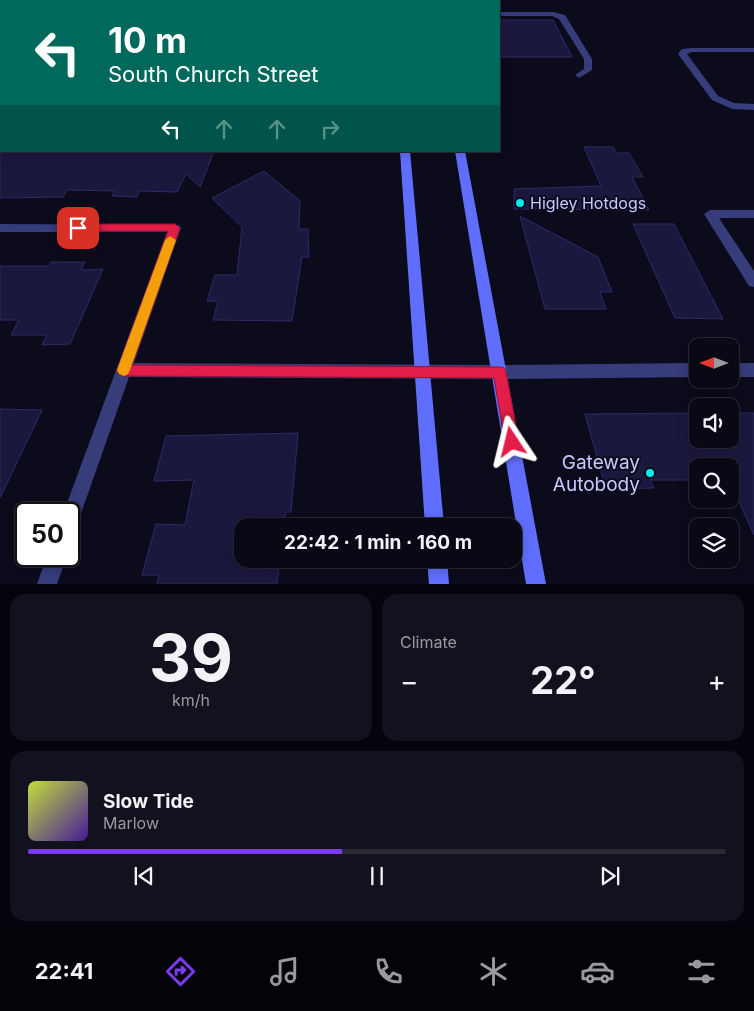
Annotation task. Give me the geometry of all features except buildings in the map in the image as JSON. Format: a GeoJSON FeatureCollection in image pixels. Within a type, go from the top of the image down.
{"type":"FeatureCollection","features":[{"type":"Feature","properties":{"kind":"main road"},"geometry":{"type":"LineString","coordinates":[[405,152],[433,518]]}},
{"type":"Feature","properties":{"kind":"main road"},"geometry":{"type":"LineString","coordinates":[[460,152],[536,584]]}},
{"type":"Feature","properties":{"kind":"main road"},"geometry":{"type":"LineString","coordinates":[[438,568],[439,584]]}},
{"type":"Feature","properties":{"kind":"street"},"geometry":{"type":"LineString","coordinates":[[500,14],[553,14],[562,17],[588,59],[588,70],[579,75]]}},
{"type":"Feature","properties":{"kind":"street"},"geometry":{"type":"LineString","coordinates":[[754,50],[692,50],[685,51],[682,54],[715,98],[732,106],[754,107]]}},
{"type":"Feature","properties":{"kind":"street"},"geometry":{"type":"LineString","coordinates":[[754,214],[710,214],[754,282]]}},
{"type":"Feature","properties":{"kind":"street"},"geometry":{"type":"LineString","coordinates":[[0,228],[175,228],[76,502]]}},
{"type":"Feature","properties":{"kind":"street"},"geometry":{"type":"LineString","coordinates":[[123,370],[500,372],[689,370]]}},
{"type":"Feature","properties":{"kind":"street"},"geometry":{"type":"LineString","coordinates":[[739,370],[754,370]]}},
{"type":"Feature","properties":{"kind":"street"},"geometry":{"type":"LineString","coordinates":[[47,584],[53,567]]}},
{"type":"Feature","properties":{"kind":"slow traffic"},"geometry":{"type":"LineString","coordinates":[[124,370],[170,240]]}},
{"type":"Feature","properties":{"kind":"place","name":"Higley Hotdogs"},"geometry":{"type":"Point","coordinates":[520,203]}},
{"type":"Feature","properties":{"kind":"place","name":"Gateway Autobody"},"geometry":{"type":"Point","coordinates":[650,473]}},
{"type":"Feature","properties":{"kind":"route"},"geometry":{"type":"LineString","coordinates":[[78,228],[175,228],[123,370],[500,372],[512,442]]}}]}
